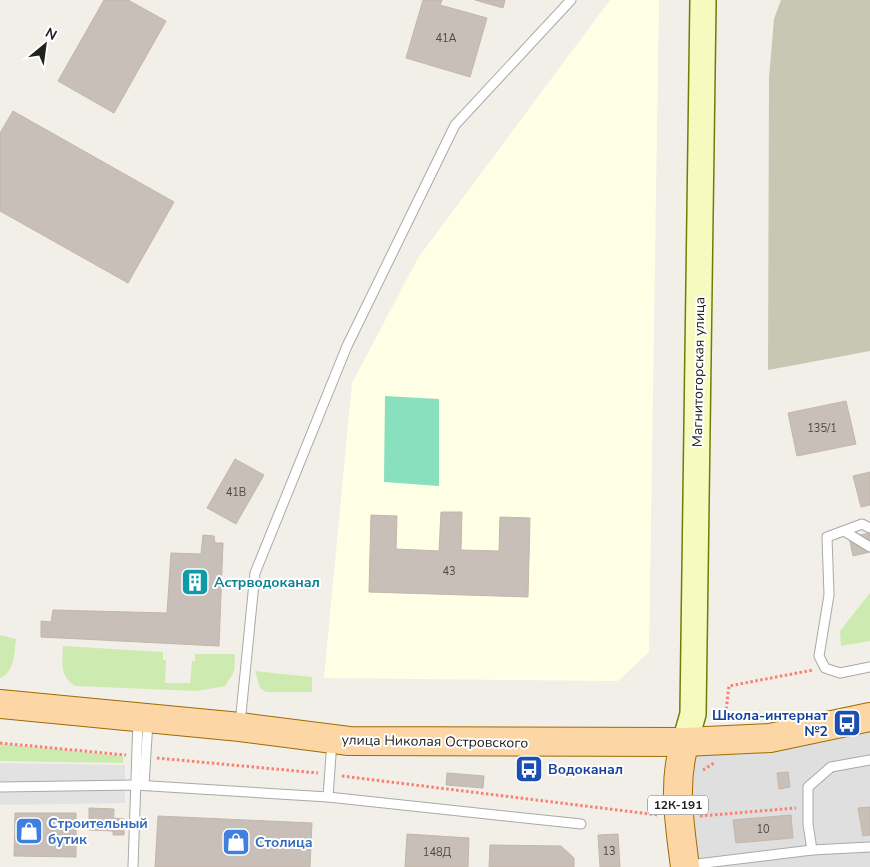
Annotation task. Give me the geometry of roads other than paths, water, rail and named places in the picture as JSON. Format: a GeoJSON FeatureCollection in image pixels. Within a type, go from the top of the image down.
{"type":"FeatureCollection","features":[{"type":"Feature","properties":{"kind":"main road","name":"Магнитогорская улица"},"geometry":{"type":"LineString","coordinates":[[685,742],[693,714],[703,0]]}},
{"type":"Feature","properties":{"kind":"main road","name":"улица Николая Островского"},"geometry":{"type":"LineString","coordinates":[[0,704],[240,727],[332,739],[685,742],[770,738],[870,717]]}},
{"type":"Feature","properties":{"kind":"main road","name":"12К-191"},"geometry":{"type":"LineString","coordinates":[[685,742],[678,777],[692,813],[685,866]]}},
{"type":"Feature","properties":{"kind":"lane"},"geometry":{"type":"LineString","coordinates":[[240,727],[255,573],[348,346],[455,125],[571,0]]}},
{"type":"Feature","properties":{"kind":"lane"},"geometry":{"type":"LineString","coordinates":[[867,525],[844,530],[827,538],[829,595],[819,656],[826,668],[840,673],[870,668]]}},
{"type":"Feature","properties":{"kind":"lane"},"geometry":{"type":"LineString","coordinates":[[844,530],[870,547]]}},
{"type":"Feature","properties":{"kind":"lane"},"geometry":{"type":"LineString","coordinates":[[140,785],[136,756],[144,718]]}},
{"type":"Feature","properties":{"kind":"lane"},"geometry":{"type":"LineString","coordinates":[[133,867],[140,785],[146,757],[144,718]]}},
{"type":"Feature","properties":{"kind":"lane"},"geometry":{"type":"LineString","coordinates":[[328,797],[332,739]]}},
{"type":"Feature","properties":{"kind":"lane"},"geometry":{"type":"LineString","coordinates":[[812,850],[808,788],[830,766],[870,760]]}},
{"type":"Feature","properties":{"kind":"lane"},"geometry":{"type":"LineString","coordinates":[[0,787],[140,785],[328,797],[581,824]]}},
{"type":"Feature","properties":{"kind":"lane"},"geometry":{"type":"LineString","coordinates":[[685,866],[812,850],[870,847]]}},
{"type":"Feature","properties":{"kind":"place","name":"Астрводоканал"},"geometry":{"type":"Point","coordinates":[195,582]}},
{"type":"Feature","properties":{"kind":"place","name":"Школа-интернат №2"},"geometry":{"type":"Point","coordinates":[847,723]}},
{"type":"Feature","properties":{"kind":"place","name":"Водоканал"},"geometry":{"type":"Point","coordinates":[529,769]}},
{"type":"Feature","properties":{"kind":"place","name":"Строительный бутик"},"geometry":{"type":"Point","coordinates":[29,831]}},
{"type":"Feature","properties":{"kind":"place","name":"Столица"},"geometry":{"type":"Point","coordinates":[236,842]}}]}
